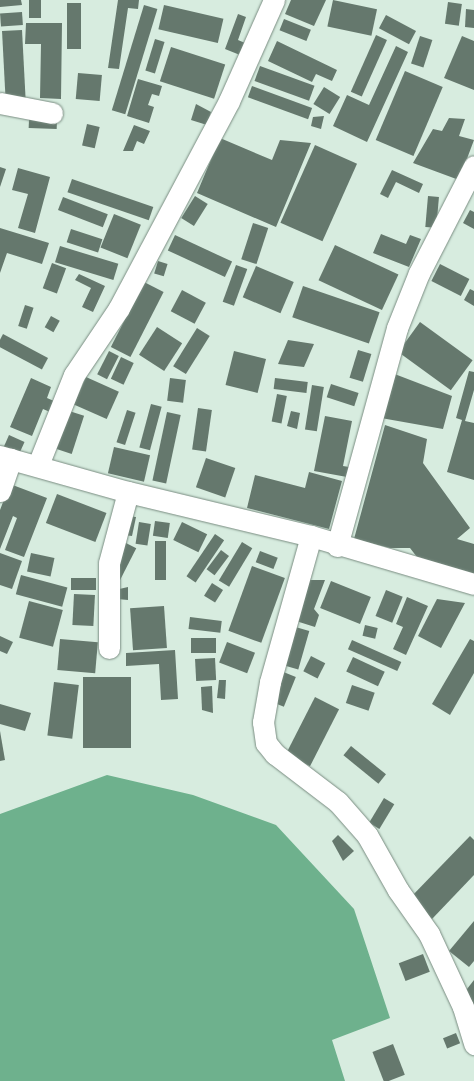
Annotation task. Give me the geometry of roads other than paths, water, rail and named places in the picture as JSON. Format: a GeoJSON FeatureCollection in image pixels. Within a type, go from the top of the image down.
{"type":"FeatureCollection","features":[{"type":"Feature","properties":{"kind":"street"},"geometry":{"type":"LineString","coordinates":[[38,465],[74,375],[124,300],[229,101],[274,0]]}},
{"type":"Feature","properties":{"kind":"street"},"geometry":{"type":"LineString","coordinates":[[0,103],[52,113]]}},
{"type":"Feature","properties":{"kind":"street"},"geometry":{"type":"LineString","coordinates":[[337,546],[397,328],[420,273],[470,189],[474,166]]}},
{"type":"Feature","properties":{"kind":"street"},"geometry":{"type":"LineString","coordinates":[[0,490],[5,457],[128,492],[311,536],[337,546],[474,584]]}},
{"type":"Feature","properties":{"kind":"street"},"geometry":{"type":"LineString","coordinates":[[110,648],[109,562],[128,492]]}},
{"type":"Feature","properties":{"kind":"street"},"geometry":{"type":"LineString","coordinates":[[311,536],[270,682],[263,722],[266,743],[275,754],[338,802],[367,836],[398,890],[429,934],[463,1007],[474,1044]]}}]}
